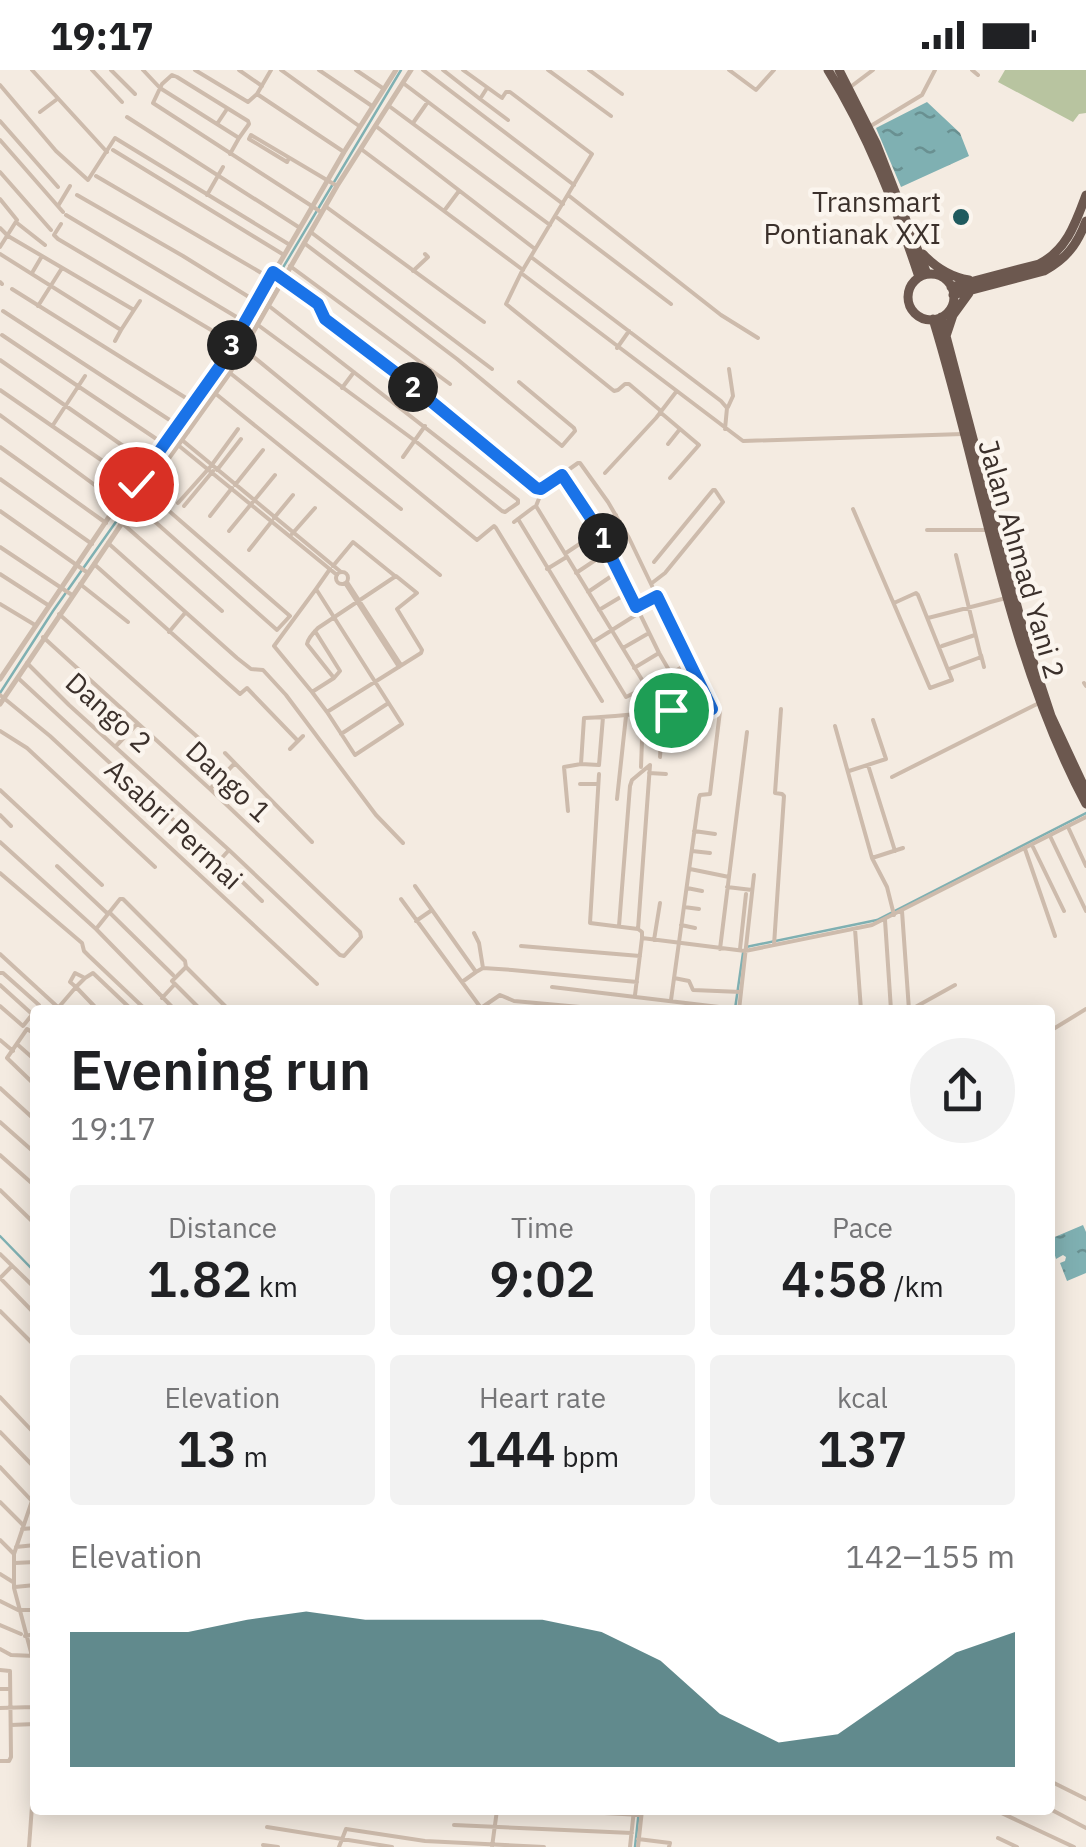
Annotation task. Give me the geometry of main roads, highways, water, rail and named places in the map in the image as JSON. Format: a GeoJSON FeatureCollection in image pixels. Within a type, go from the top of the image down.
{"type":"FeatureCollection","features":[{"type":"Feature","properties":{"kind":"highway","name":"Jalan Ahmad Yani 2"},"geometry":{"type":"LineString","coordinates":[[828,70],[870,150],[923,275]]}},
{"type":"Feature","properties":{"kind":"highway","name":"Jalan Ahmad Yani 2"},"geometry":{"type":"LineString","coordinates":[[838,70],[868,128],[918,248],[923,275]]}},
{"type":"Feature","properties":{"kind":"highway"},"geometry":{"type":"LineString","coordinates":[[952,291],[1048,260],[1072,231],[1086,195]]}},
{"type":"Feature","properties":{"kind":"highway"},"geometry":{"type":"LineString","coordinates":[[918,248],[936,266],[974,285],[1044,271],[1062,261],[1076,245],[1086,221]]}},
{"type":"Feature","properties":{"kind":"highway","name":"Jalan Ahmad Yani 2"},"geometry":{"type":"LineString","coordinates":[[923,275],[908,290],[910,306],[916,315],[936,318]]}},
{"type":"Feature","properties":{"kind":"highway"},"geometry":{"type":"LineString","coordinates":[[923,275],[944,278],[952,291],[952,306],[936,318]]}},
{"type":"Feature","properties":{"kind":"highway"},"geometry":{"type":"LineString","coordinates":[[946,339],[956,309],[974,285]]}},
{"type":"Feature","properties":{"kind":"highway","name":"Jalan Ahmad Yani 2"},"geometry":{"type":"LineString","coordinates":[[936,318],[946,339],[1026,640],[1052,716],[1086,791]]}},
{"type":"Feature","properties":{"kind":"highway","name":"Jalan Ahmad Yani 2"},"geometry":{"type":"LineString","coordinates":[[936,318],[1006,598],[1039,703],[1086,804]]}},
{"type":"Feature","properties":{"kind":"water"},"geometry":{"type":"Polygon","coordinates":[[[927,102],[960,133],[969,156],[901,187],[876,128],[927,102]]]}},
{"type":"Feature","properties":{"kind":"water"},"geometry":{"type":"Polygon","coordinates":[[[1083,1225],[1086,1273],[1067,1281],[1060,1263],[1066,1257],[1056,1259],[1055,1237],[1083,1225]]]}},
{"type":"Feature","properties":{"kind":"waterway"},"geometry":{"type":"LineString","coordinates":[[0,693],[214,383],[401,70]]}},
{"type":"Feature","properties":{"kind":"waterway"},"geometry":{"type":"LineString","coordinates":[[746,947],[877,920],[1086,813]]}},
{"type":"Feature","properties":{"kind":"waterway"},"geometry":{"type":"LineString","coordinates":[[736,1005],[743,953]]}},
{"type":"Feature","properties":{"kind":"waterway"},"geometry":{"type":"LineString","coordinates":[[0,1236],[30,1267]]}},
{"type":"Feature","properties":{"kind":"waterway"},"geometry":{"type":"LineString","coordinates":[[635,1847],[638,1815]]}},
{"type":"Feature","properties":{"kind":"place","name":"Transmart Pontianak XXI"},"geometry":{"type":"Point","coordinates":[961,217]}}]}
